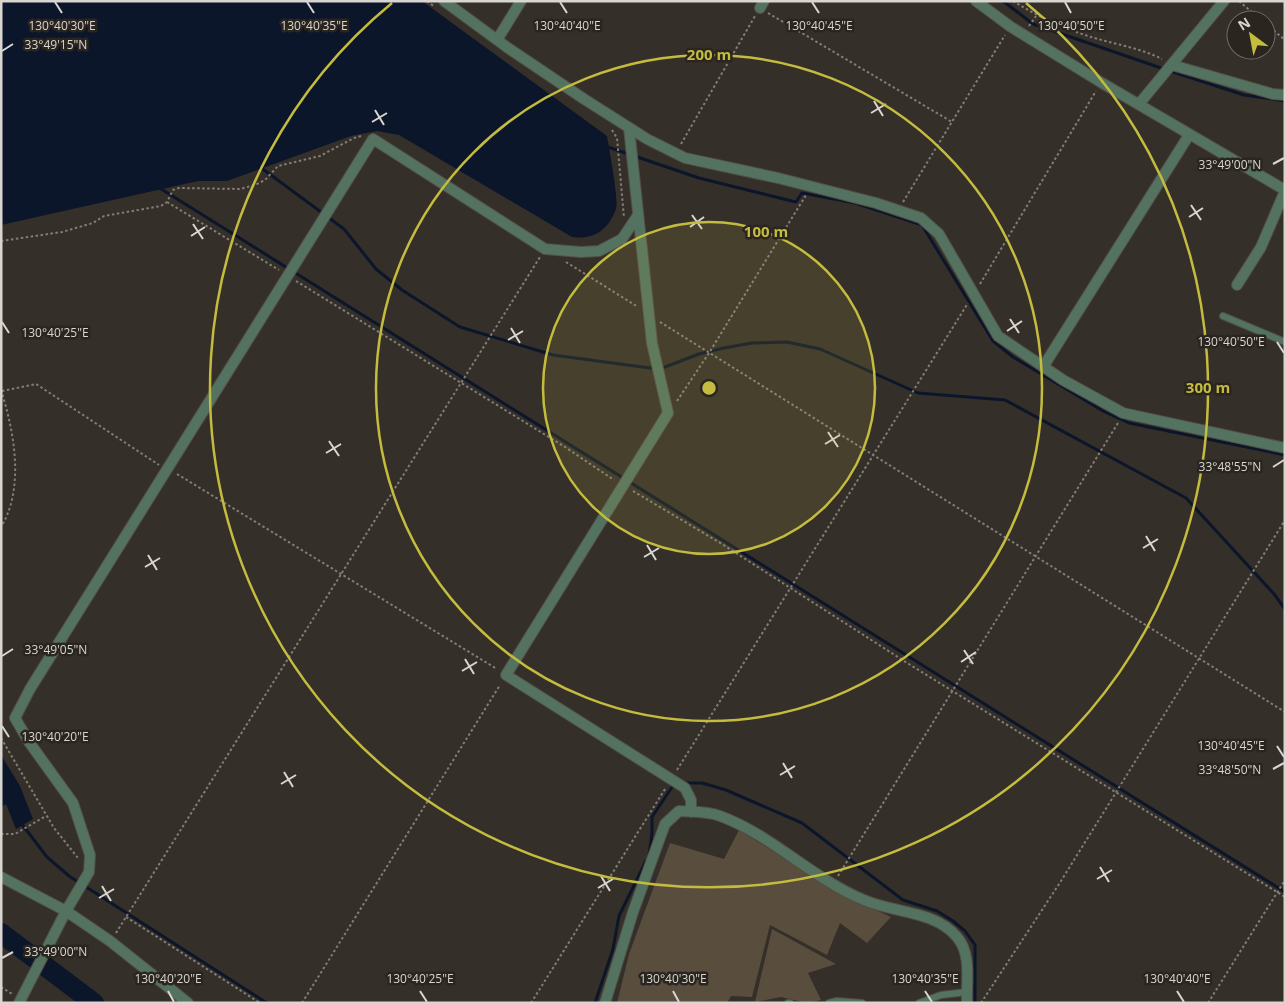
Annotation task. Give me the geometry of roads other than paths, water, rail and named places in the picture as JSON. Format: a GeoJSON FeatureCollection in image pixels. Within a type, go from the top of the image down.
{"type":"FeatureCollection","features":[{"type":"Feature","properties":{"kind":"street"},"geometry":{"type":"LineString","coordinates":[[444,1],[497,40],[629,128],[685,158],[811,186],[921,218],[932,225],[998,336],[1043,366],[1123,413],[1285,448]]}},
{"type":"Feature","properties":{"kind":"street"},"geometry":{"type":"LineString","coordinates":[[497,40],[521,1]]}},
{"type":"Feature","properties":{"kind":"street"},"geometry":{"type":"LineString","coordinates":[[976,1],[1011,27],[1102,83],[1285,191],[1261,247],[1237,285]]}},
{"type":"Feature","properties":{"kind":"street"},"geometry":{"type":"LineString","coordinates":[[1138,104],[1160,80],[1224,1]]}},
{"type":"Feature","properties":{"kind":"street"},"geometry":{"type":"LineString","coordinates":[[1172,65],[1273,94],[1285,95]]}},
{"type":"Feature","properties":{"kind":"street"},"geometry":{"type":"LineString","coordinates":[[629,128],[650,319],[668,413],[506,675],[685,788],[691,800],[690,812]]}},
{"type":"Feature","properties":{"kind":"street"},"geometry":{"type":"LineString","coordinates":[[1043,366],[1189,135]]}},
{"type":"Feature","properties":{"kind":"street"},"geometry":{"type":"LineString","coordinates":[[19,1001],[66,911],[89,872],[90,855],[73,804],[24,735],[16,718],[30,689],[373,139],[545,249],[581,252],[599,251],[612,246],[626,234],[638,215]]}},
{"type":"Feature","properties":{"kind":"street"},"geometry":{"type":"LineString","coordinates":[[605,1003],[633,912],[665,824],[679,811],[720,816],[748,829],[832,884],[865,901],[918,914],[942,924],[958,937],[966,954],[967,998]]}},
{"type":"Feature","properties":{"kind":"street"},"geometry":{"type":"LineString","coordinates":[[1,876],[66,911],[110,941],[188,1003]]}},
{"type":"Feature","properties":{"kind":"lane"},"geometry":{"type":"LineString","coordinates":[[1223,316],[1285,342]]}},
{"type":"Feature","properties":{"kind":"lane"},"geometry":{"type":"LineString","coordinates":[[919,1003],[941,995],[967,998]]}},
{"type":"Feature","properties":{"kind":"lane"},"geometry":{"type":"LineString","coordinates":[[829,1003],[837,1001],[862,1003]]}},
{"type":"Feature","properties":{"kind":"water"},"geometry":{"type":"Polygon","coordinates":[[[1,1],[422,1],[607,136],[615,185],[616,209],[609,223],[599,232],[587,237],[572,237],[399,135],[377,131],[351,136],[227,181],[198,181],[1,225],[1,1]]]}},
{"type":"Feature","properties":{"kind":"water"},"geometry":{"type":"Polygon","coordinates":[[[1,755],[20,786],[33,819],[16,829],[6,804],[1,807],[1,755]]]}},
{"type":"Feature","properties":{"kind":"waterway"},"geometry":{"type":"LineString","coordinates":[[1003,1],[1033,24],[1164,69]]}},
{"type":"Feature","properties":{"kind":"waterway"},"geometry":{"type":"LineString","coordinates":[[1170,71],[1244,95],[1285,101]]}},
{"type":"Feature","properties":{"kind":"waterway"},"geometry":{"type":"LineString","coordinates":[[605,146],[699,178],[796,202],[802,193],[855,203],[922,225],[993,341],[1013,357],[1103,411],[1129,423],[1285,455]]}},
{"type":"Feature","properties":{"kind":"waterway"},"geometry":{"type":"LineString","coordinates":[[260,167],[344,229],[376,269],[402,290],[460,327],[553,355],[650,368],[665,367],[699,354],[724,348],[752,343],[787,342],[820,349],[918,393],[1005,400],[1186,498],[1274,594],[1285,609]]}},
{"type":"Feature","properties":{"kind":"waterway"},"geometry":{"type":"LineString","coordinates":[[158,187],[1285,892]]}},
{"type":"Feature","properties":{"kind":"waterway"},"geometry":{"type":"LineString","coordinates":[[683,783],[702,783],[726,790],[802,823],[903,900],[937,911],[953,921],[965,931],[975,945],[975,1003]]}},
{"type":"Feature","properties":{"kind":"waterway"},"geometry":{"type":"LineString","coordinates":[[649,855],[652,817],[674,784]]}},
{"type":"Feature","properties":{"kind":"waterway"},"geometry":{"type":"LineString","coordinates":[[21,823],[47,857],[69,876],[267,1003]]}},
{"type":"Feature","properties":{"kind":"waterway"},"geometry":{"type":"LineString","coordinates":[[595,1003],[613,949],[619,916],[646,861]]}},
{"type":"Feature","properties":{"kind":"waterway"},"geometry":{"type":"LineString","coordinates":[[1,933],[94,1003]]}},
{"type":"Feature","properties":{"kind":"waterway"},"geometry":{"type":"LineString","coordinates":[[85,1003],[88,998]]}}]}
